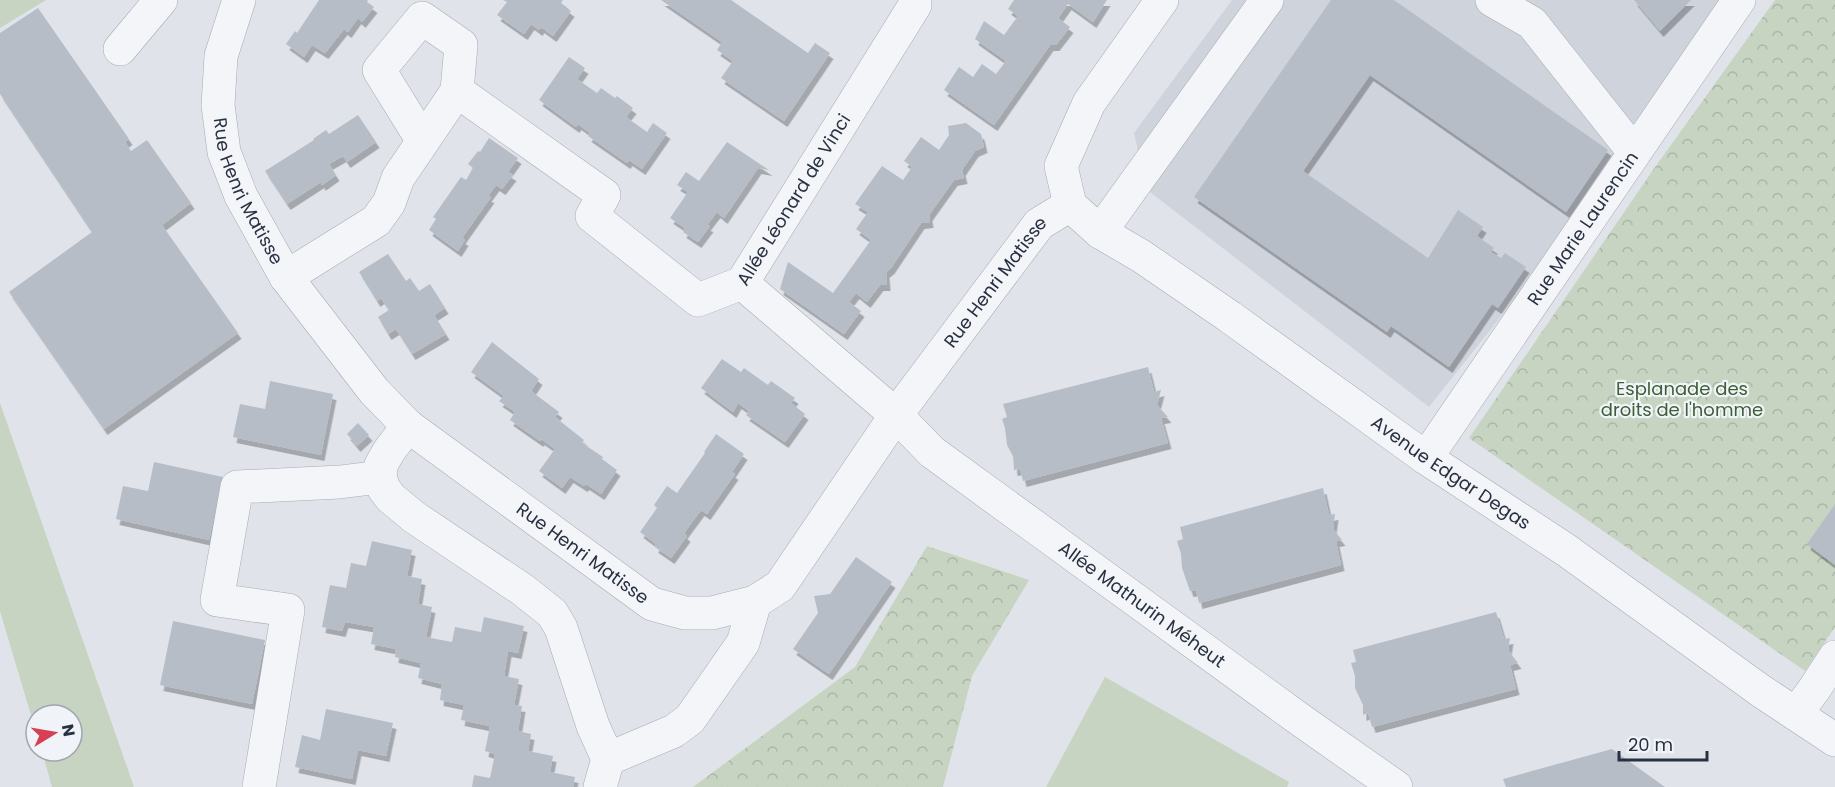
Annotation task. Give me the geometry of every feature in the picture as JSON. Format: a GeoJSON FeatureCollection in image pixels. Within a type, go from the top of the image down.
{"type":"FeatureCollection","features":[{"type":"Feature","properties":{"kind":"street"},"geometry":{"type":"LineString","coordinates":[[120,49],[161,0]]}},
{"type":"Feature","properties":{"kind":"street","name":"Rue Henri Matisse"},"geometry":{"type":"LineString","coordinates":[[239,0],[220,56],[218,105],[224,152],[241,196],[286,277],[374,391],[408,426],[652,604],[685,613],[712,614],[754,602],[780,586],[896,416],[1039,224],[1070,205]]}},
{"type":"Feature","properties":{"kind":"street"},"geometry":{"type":"LineString","coordinates":[[1070,205],[1061,166],[1089,103],[1162,0]]}},
{"type":"Feature","properties":{"kind":"street"},"geometry":{"type":"LineString","coordinates":[[1100,232],[1267,0]]}},
{"type":"Feature","properties":{"kind":"street"},"geometry":{"type":"LineString","coordinates":[[1492,0],[1532,23],[1634,152]]}},
{"type":"Feature","properties":{"kind":"street","name":"Rue Marie Laurencin"},"geometry":{"type":"LineString","coordinates":[[1426,458],[1739,0]]}},
{"type":"Feature","properties":{"kind":"street","name":"Allée Léonard de Vinci"},"geometry":{"type":"LineString","coordinates":[[896,416],[742,283],[915,5]]}},
{"type":"Feature","properties":{"kind":"street"},"geometry":{"type":"LineString","coordinates":[[286,277],[376,221],[389,203],[398,178],[457,91],[461,45],[422,18],[379,70],[423,141]]}},
{"type":"Feature","properties":{"kind":"street"},"geometry":{"type":"LineString","coordinates":[[457,91],[604,195],[592,216],[698,300],[742,283]]}},
{"type":"Feature","properties":{"kind":"street","name":"Avenue Edgar Degas"},"geometry":{"type":"LineString","coordinates":[[1070,205],[1100,232],[1141,256],[1230,316],[1426,458],[1566,550],[1734,671],[1835,740]]}},
{"type":"Feature","properties":{"kind":"street","name":"Allée Mathurin Méheut"},"geometry":{"type":"LineString","coordinates":[[896,416],[932,452],[1396,787]]}},
{"type":"Feature","properties":{"kind":"street"},"geometry":{"type":"LineString","coordinates":[[408,426],[381,465],[380,477],[384,489],[391,498],[414,517],[523,590],[552,613],[561,628],[593,726],[604,773],[690,719],[743,643],[754,602]]}},
{"type":"Feature","properties":{"kind":"street"},"geometry":{"type":"LineString","coordinates":[[260,787],[288,610],[217,600],[237,487],[340,482],[380,477]]}},
{"type":"Feature","properties":{"kind":"street"},"geometry":{"type":"LineString","coordinates":[[1796,714],[1835,657]]}},
{"type":"Feature","properties":{"kind":"shaded area"},"geometry":{"type":"Polygon","coordinates":[[[1232,0],[1722,0],[1580,217],[1429,407],[1146,189],[1134,133],[1232,0]]]}},
{"type":"Feature","properties":{"kind":"green space"},"geometry":{"type":"Polygon","coordinates":[[[0,0],[46,0],[0,28],[0,0]]]}},
{"type":"Feature","properties":{"kind":"green space","name":"Esplanade des droits de l'homme"},"geometry":{"type":"Polygon","coordinates":[[[1775,0],[1835,0],[1835,627],[1805,671],[1469,438],[1653,170],[1775,0]]]}},
{"type":"Feature","properties":{"kind":"green space"},"geometry":{"type":"Polygon","coordinates":[[[0,403],[134,787],[52,787],[45,763],[84,763],[84,703],[27,703],[0,611],[0,403]]]}},
{"type":"Feature","properties":{"kind":"green space"},"geometry":{"type":"Polygon","coordinates":[[[927,546],[1029,580],[972,676],[943,787],[693,787],[855,667],[927,546]]]}},
{"type":"Feature","properties":{"kind":"green space"},"geometry":{"type":"Polygon","coordinates":[[[1105,677],[1289,782],[1287,787],[1046,787],[1105,677]]]}},
{"type":"Feature","properties":{"kind":"building"},"geometry":{"type":"Polygon","coordinates":[[[319,0],[368,0],[367,2],[374,7],[362,22],[358,18],[348,32],[344,29],[325,53],[312,45],[304,57],[286,44],[295,31],[297,33],[319,0]]]}},
{"type":"Feature","properties":{"kind":"building"},"geometry":{"type":"Polygon","coordinates":[[[503,0],[563,0],[561,3],[571,11],[553,36],[541,27],[539,30],[531,24],[524,34],[497,15],[507,2],[503,0]]]}},
{"type":"Feature","properties":{"kind":"building"},"geometry":{"type":"Polygon","coordinates":[[[661,0],[731,0],[808,53],[815,43],[830,53],[784,121],[721,78],[733,61],[717,50],[722,42],[661,0]]]}},
{"type":"Feature","properties":{"kind":"building"},"geometry":{"type":"Polygon","coordinates":[[[1014,0],[1107,0],[1093,22],[1068,4],[1058,18],[1070,27],[1056,45],[1050,45],[994,125],[944,90],[959,67],[973,77],[982,64],[996,74],[1006,61],[975,39],[984,21],[1004,35],[1018,16],[1008,9],[1014,0]]]}},
{"type":"Feature","properties":{"kind":"building"},"geometry":{"type":"Polygon","coordinates":[[[1331,0],[1394,0],[1608,150],[1566,212],[1370,75],[1303,171],[1428,258],[1458,210],[1483,227],[1477,236],[1494,248],[1491,252],[1501,258],[1505,253],[1526,267],[1498,308],[1492,304],[1449,367],[1391,326],[1387,332],[1194,197],[1331,0]]]}},
{"type":"Feature","properties":{"kind":"building"},"geometry":{"type":"Polygon","coordinates":[[[1634,0],[1691,0],[1660,31],[1634,0]]]}},
{"type":"Feature","properties":{"kind":"building"},"geometry":{"type":"Polygon","coordinates":[[[38,8],[129,139],[125,142],[131,151],[147,140],[191,203],[162,225],[238,333],[104,429],[9,292],[92,232],[0,94],[0,33],[38,8]]]}},
{"type":"Feature","properties":{"kind":"building"},"geometry":{"type":"Polygon","coordinates":[[[569,57],[585,68],[577,79],[597,93],[601,88],[615,98],[617,96],[633,108],[626,117],[647,132],[653,123],[667,133],[642,169],[629,160],[627,163],[588,136],[590,133],[578,124],[576,127],[539,100],[569,57]]]}},
{"type":"Feature","properties":{"kind":"building"},"geometry":{"type":"Polygon","coordinates":[[[358,115],[376,142],[347,162],[343,156],[329,164],[336,175],[287,204],[265,171],[326,130],[329,134],[358,115]]]}},
{"type":"Feature","properties":{"kind":"building"},"geometry":{"type":"Polygon","coordinates":[[[966,123],[981,134],[984,147],[975,151],[962,170],[964,178],[954,180],[929,215],[930,222],[921,223],[886,272],[887,285],[880,285],[867,302],[856,293],[849,302],[861,311],[844,334],[780,289],[788,262],[833,293],[871,240],[856,229],[868,212],[855,204],[882,166],[903,180],[912,167],[904,161],[921,137],[939,150],[949,135],[948,126],[966,123]]]}},
{"type":"Feature","properties":{"kind":"building"},"geometry":{"type":"Polygon","coordinates":[[[489,138],[518,158],[508,172],[513,175],[502,189],[496,185],[488,196],[491,197],[462,238],[465,240],[458,251],[429,230],[436,219],[433,217],[461,177],[466,180],[473,168],[468,164],[489,138]]]}},
{"type":"Feature","properties":{"kind":"building"},"geometry":{"type":"Polygon","coordinates":[[[727,142],[769,170],[758,168],[724,218],[717,212],[698,242],[683,232],[685,228],[670,218],[688,192],[677,185],[686,172],[699,181],[727,142]]]}},
{"type":"Feature","properties":{"kind":"building"},"geometry":{"type":"Polygon","coordinates":[[[388,254],[406,281],[410,278],[419,291],[430,284],[445,308],[434,315],[446,334],[412,354],[396,329],[388,334],[378,317],[389,310],[381,298],[377,301],[359,272],[388,254]]]}},
{"type":"Feature","properties":{"kind":"building"},"geometry":{"type":"Polygon","coordinates":[[[492,342],[539,379],[531,391],[559,412],[555,417],[584,440],[582,443],[617,470],[601,494],[570,477],[562,488],[539,471],[555,449],[510,420],[515,412],[499,401],[504,396],[471,372],[492,342]]]}},
{"type":"Feature","properties":{"kind":"building"},"geometry":{"type":"Polygon","coordinates":[[[722,359],[741,372],[744,368],[768,385],[771,381],[795,398],[791,403],[805,414],[785,442],[746,415],[749,411],[738,403],[733,412],[701,388],[722,359]]]}},
{"type":"Feature","properties":{"kind":"building"},"geometry":{"type":"Polygon","coordinates":[[[1148,367],[1154,392],[1161,390],[1157,405],[1168,417],[1161,418],[1168,443],[1023,481],[1020,469],[1014,470],[1013,456],[1007,445],[1002,419],[1007,417],[1003,404],[1148,367]]]}},
{"type":"Feature","properties":{"kind":"building"},"geometry":{"type":"Polygon","coordinates":[[[270,381],[333,394],[321,455],[233,437],[240,404],[265,409],[270,381]]]}},
{"type":"Feature","properties":{"kind":"building"},"geometry":{"type":"Polygon","coordinates":[[[358,423],[369,435],[357,446],[347,434],[358,423]]]}},
{"type":"Feature","properties":{"kind":"building"},"geometry":{"type":"Polygon","coordinates":[[[716,434],[744,454],[732,472],[735,474],[707,514],[701,510],[684,533],[687,536],[671,558],[655,547],[656,544],[640,532],[657,508],[654,505],[667,486],[677,493],[716,434]]]}},
{"type":"Feature","properties":{"kind":"building"},"geometry":{"type":"Polygon","coordinates":[[[154,462],[223,477],[209,540],[116,519],[123,486],[148,491],[154,462]]]}},
{"type":"Feature","properties":{"kind":"building"},"geometry":{"type":"Polygon","coordinates":[[[1323,488],[1329,515],[1335,514],[1333,529],[1342,540],[1336,541],[1341,565],[1199,603],[1196,590],[1190,591],[1182,568],[1177,541],[1183,539],[1180,527],[1323,488]]]}},
{"type":"Feature","properties":{"kind":"building"},"geometry":{"type":"Polygon","coordinates":[[[1835,504],[1835,565],[1807,544],[1835,504]]]}},
{"type":"Feature","properties":{"kind":"building"},"geometry":{"type":"Polygon","coordinates":[[[372,541],[412,550],[407,576],[422,579],[418,604],[432,607],[426,637],[452,642],[455,627],[481,632],[484,617],[524,626],[518,653],[508,651],[504,676],[519,679],[514,705],[522,706],[518,731],[531,734],[528,751],[553,756],[550,772],[575,777],[573,787],[472,787],[474,775],[490,778],[495,754],[485,751],[490,726],[461,720],[464,705],[440,700],[442,684],[418,678],[421,663],[395,657],[396,649],[371,644],[374,627],[345,622],[342,631],[322,627],[330,585],[346,588],[351,563],[366,566],[372,541]]]}},
{"type":"Feature","properties":{"kind":"building"},"geometry":{"type":"Polygon","coordinates":[[[856,557],[892,582],[829,674],[793,649],[818,613],[814,596],[830,594],[856,557]]]}},
{"type":"Feature","properties":{"kind":"building"},"geometry":{"type":"Polygon","coordinates":[[[1496,612],[1504,639],[1510,638],[1508,650],[1518,663],[1510,665],[1516,689],[1372,727],[1368,713],[1363,715],[1363,705],[1355,688],[1355,676],[1351,663],[1356,662],[1353,650],[1496,612]]]}},
{"type":"Feature","properties":{"kind":"building"},"geometry":{"type":"Polygon","coordinates":[[[173,621],[265,640],[252,704],[160,685],[173,621]]]}},
{"type":"Feature","properties":{"kind":"building"},"geometry":{"type":"Polygon","coordinates":[[[326,709],[393,723],[386,756],[358,750],[352,779],[295,767],[302,735],[320,740],[326,709]]]}},
{"type":"Feature","properties":{"kind":"building"},"geometry":{"type":"Polygon","coordinates":[[[1612,749],[1665,787],[1506,787],[1503,779],[1612,749]]]}}]}
